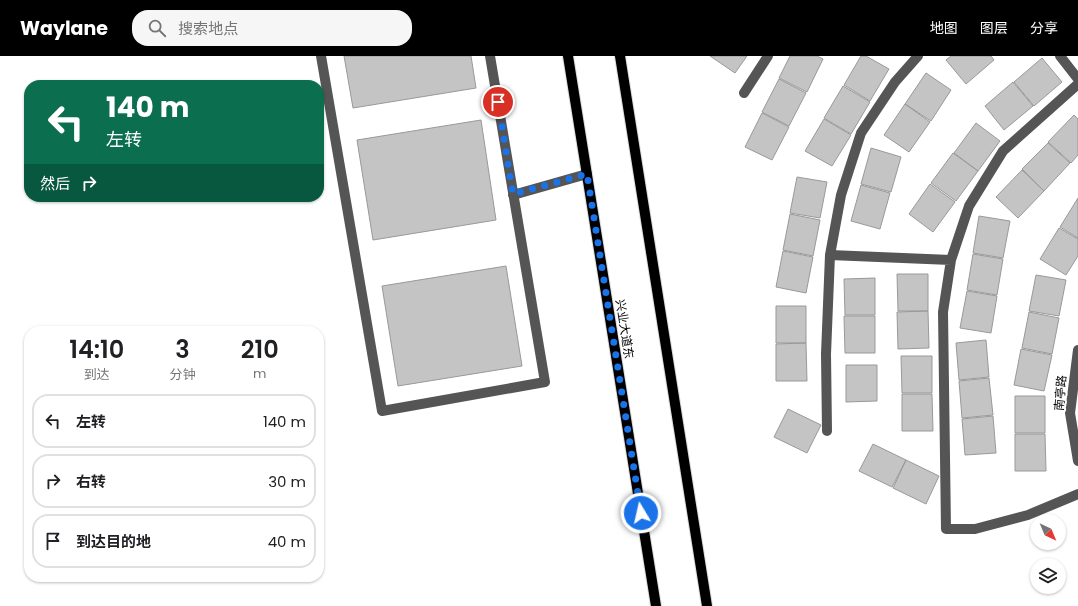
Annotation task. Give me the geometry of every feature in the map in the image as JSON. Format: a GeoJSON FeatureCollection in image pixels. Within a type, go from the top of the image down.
{"type":"FeatureCollection","features":[{"type":"Feature","properties":{"kind":"main road","name":"兴业大道东"},"geometry":{"type":"LineString","coordinates":[[568,56],[656,606]]}},
{"type":"Feature","properties":{"kind":"main road"},"geometry":{"type":"LineString","coordinates":[[620,56],[707,606]]}},
{"type":"Feature","properties":{"kind":"street"},"geometry":{"type":"LineString","coordinates":[[322,56],[382,411],[545,382],[490,56]]}},
{"type":"Feature","properties":{"kind":"street"},"geometry":{"type":"LineString","coordinates":[[744,93],[768,56]]}},
{"type":"Feature","properties":{"kind":"street"},"geometry":{"type":"LineString","coordinates":[[827,431],[826,354],[830,256],[841,195],[861,133],[895,82],[918,56]]}},
{"type":"Feature","properties":{"kind":"street"},"geometry":{"type":"LineString","coordinates":[[1060,56],[1078,79]]}},
{"type":"Feature","properties":{"kind":"street"},"geometry":{"type":"LineString","coordinates":[[1078,84],[1003,151],[969,206],[951,260],[944,312],[946,528],[975,529],[1020,517],[1078,494]]}},
{"type":"Feature","properties":{"kind":"street"},"geometry":{"type":"LineString","coordinates":[[513,194],[587,174]]}},
{"type":"Feature","properties":{"kind":"street"},"geometry":{"type":"LineString","coordinates":[[830,256],[951,260]]}},
{"type":"Feature","properties":{"kind":"street","name":"南亭路"},"geometry":{"type":"LineString","coordinates":[[1078,350],[1070,413],[1078,461]]}},
{"type":"Feature","properties":{"kind":"building"},"geometry":{"type":"Polygon","coordinates":[[[344,56],[471,56],[476,88],[353,108],[344,56]]]}},
{"type":"Feature","properties":{"kind":"building"},"geometry":{"type":"Polygon","coordinates":[[[710,56],[747,56],[735,73],[710,56]]]}},
{"type":"Feature","properties":{"kind":"building"},"geometry":{"type":"Polygon","coordinates":[[[790,56],[817,56],[823,59],[807,92],[779,78],[790,56]]]}},
{"type":"Feature","properties":{"kind":"building"},"geometry":{"type":"Polygon","coordinates":[[[861,56],[866,56],[889,69],[870,101],[844,85],[861,56]]]}},
{"type":"Feature","properties":{"kind":"building"},"geometry":{"type":"Polygon","coordinates":[[[951,56],[991,56],[994,60],[966,84],[946,60],[951,56]]]}},
{"type":"Feature","properties":{"kind":"building"},"geometry":{"type":"Polygon","coordinates":[[[1042,58],[1062,82],[1034,106],[1014,82],[1042,58]]]}},
{"type":"Feature","properties":{"kind":"building"},"geometry":{"type":"Polygon","coordinates":[[[926,73],[951,90],[931,121],[905,104],[926,73]]]}},
{"type":"Feature","properties":{"kind":"building"},"geometry":{"type":"Polygon","coordinates":[[[779,79],[806,93],[789,126],[762,112],[779,79]]]}},
{"type":"Feature","properties":{"kind":"building"},"geometry":{"type":"Polygon","coordinates":[[[1013,82],[1033,106],[1004,130],[985,106],[1013,82]]]}},
{"type":"Feature","properties":{"kind":"building"},"geometry":{"type":"Polygon","coordinates":[[[843,86],[870,102],[851,134],[824,118],[843,86]]]}},
{"type":"Feature","properties":{"kind":"building"},"geometry":{"type":"Polygon","coordinates":[[[905,104],[930,122],[909,152],[884,135],[905,104]]]}},
{"type":"Feature","properties":{"kind":"building"},"geometry":{"type":"Polygon","coordinates":[[[762,113],[789,127],[772,160],[745,147],[762,113]]]}},
{"type":"Feature","properties":{"kind":"building"},"geometry":{"type":"Polygon","coordinates":[[[1074,115],[1078,119],[1078,155],[1071,163],[1048,142],[1074,115]]]}},
{"type":"Feature","properties":{"kind":"building"},"geometry":{"type":"Polygon","coordinates":[[[824,119],[851,135],[832,166],[805,151],[824,119]]]}},
{"type":"Feature","properties":{"kind":"building"},"geometry":{"type":"Polygon","coordinates":[[[481,120],[496,220],[373,240],[357,140],[481,120]]]}},
{"type":"Feature","properties":{"kind":"building"},"geometry":{"type":"Polygon","coordinates":[[[976,123],[1000,141],[978,171],[954,153],[976,123]]]}},
{"type":"Feature","properties":{"kind":"building"},"geometry":{"type":"Polygon","coordinates":[[[1048,143],[1070,163],[1044,191],[1022,169],[1048,143]]]}},
{"type":"Feature","properties":{"kind":"building"},"geometry":{"type":"Polygon","coordinates":[[[871,148],[901,157],[891,192],[861,184],[871,148]]]}},
{"type":"Feature","properties":{"kind":"building"},"geometry":{"type":"Polygon","coordinates":[[[953,153],[978,171],[956,201],[931,183],[953,153]]]}},
{"type":"Feature","properties":{"kind":"building"},"geometry":{"type":"Polygon","coordinates":[[[1022,170],[1044,191],[1018,218],[996,197],[1022,170]]]}},
{"type":"Feature","properties":{"kind":"building"},"geometry":{"type":"Polygon","coordinates":[[[797,177],[827,182],[820,218],[790,213],[797,177]]]}},
{"type":"Feature","properties":{"kind":"building"},"geometry":{"type":"Polygon","coordinates":[[[930,184],[955,202],[933,232],[909,214],[930,184]]]}},
{"type":"Feature","properties":{"kind":"building"},"geometry":{"type":"Polygon","coordinates":[[[861,185],[890,193],[880,229],[851,221],[861,185]]]}},
{"type":"Feature","properties":{"kind":"building"},"geometry":{"type":"Polygon","coordinates":[[[1078,198],[1078,238],[1060,227],[1078,198]]]}},
{"type":"Feature","properties":{"kind":"building"},"geometry":{"type":"Polygon","coordinates":[[[790,214],[820,220],[813,256],[783,250],[790,214]]]}},
{"type":"Feature","properties":{"kind":"building"},"geometry":{"type":"Polygon","coordinates":[[[979,216],[1010,221],[1003,258],[973,253],[979,216]]]}},
{"type":"Feature","properties":{"kind":"building"},"geometry":{"type":"Polygon","coordinates":[[[1059,228],[1078,239],[1078,256],[1066,275],[1040,259],[1059,228]]]}},
{"type":"Feature","properties":{"kind":"building"},"geometry":{"type":"Polygon","coordinates":[[[783,251],[813,257],[806,293],[776,287],[783,251]]]}},
{"type":"Feature","properties":{"kind":"building"},"geometry":{"type":"Polygon","coordinates":[[[973,254],[1003,259],[997,295],[967,290],[973,254]]]}},
{"type":"Feature","properties":{"kind":"building"},"geometry":{"type":"Polygon","coordinates":[[[506,266],[522,366],[398,386],[382,286],[506,266]]]}},
{"type":"Feature","properties":{"kind":"building"},"geometry":{"type":"Polygon","coordinates":[[[897,274],[928,274],[928,311],[898,311],[897,274]]]}},
{"type":"Feature","properties":{"kind":"building"},"geometry":{"type":"Polygon","coordinates":[[[1036,275],[1066,280],[1059,316],[1029,311],[1036,275]]]}},
{"type":"Feature","properties":{"kind":"building"},"geometry":{"type":"Polygon","coordinates":[[[875,278],[875,315],[845,315],[844,279],[875,278]]]}},
{"type":"Feature","properties":{"kind":"building"},"geometry":{"type":"Polygon","coordinates":[[[967,291],[997,296],[991,333],[960,328],[967,291]]]}},
{"type":"Feature","properties":{"kind":"building"},"geometry":{"type":"Polygon","coordinates":[[[776,306],[806,306],[806,343],[776,343],[776,306]]]}},
{"type":"Feature","properties":{"kind":"building"},"geometry":{"type":"Polygon","coordinates":[[[928,311],[929,348],[898,349],[897,312],[928,311]]]}},
{"type":"Feature","properties":{"kind":"building"},"geometry":{"type":"Polygon","coordinates":[[[1029,312],[1059,318],[1052,354],[1022,348],[1029,312]]]}},
{"type":"Feature","properties":{"kind":"building"},"geometry":{"type":"Polygon","coordinates":[[[844,316],[875,316],[875,353],[845,353],[844,316]]]}},
{"type":"Feature","properties":{"kind":"building"},"geometry":{"type":"Polygon","coordinates":[[[986,340],[989,377],[959,380],[956,343],[986,340]]]}},
{"type":"Feature","properties":{"kind":"building"},"geometry":{"type":"Polygon","coordinates":[[[806,343],[807,381],[776,381],[776,344],[806,343]]]}},
{"type":"Feature","properties":{"kind":"building"},"geometry":{"type":"Polygon","coordinates":[[[1021,349],[1052,355],[1044,391],[1014,385],[1021,349]]]}},
{"type":"Feature","properties":{"kind":"building"},"geometry":{"type":"Polygon","coordinates":[[[901,356],[932,356],[932,393],[902,393],[901,356]]]}},
{"type":"Feature","properties":{"kind":"building"},"geometry":{"type":"Polygon","coordinates":[[[846,365],[877,365],[877,401],[846,402],[846,365]]]}},
{"type":"Feature","properties":{"kind":"building"},"geometry":{"type":"Polygon","coordinates":[[[989,378],[993,415],[962,418],[959,381],[989,378]]]}},
{"type":"Feature","properties":{"kind":"building"},"geometry":{"type":"Polygon","coordinates":[[[902,394],[932,394],[933,431],[902,431],[902,394]]]}},
{"type":"Feature","properties":{"kind":"building"},"geometry":{"type":"Polygon","coordinates":[[[1015,396],[1045,396],[1045,433],[1015,433],[1015,396]]]}},
{"type":"Feature","properties":{"kind":"building"},"geometry":{"type":"Polygon","coordinates":[[[788,409],[821,425],[807,453],[774,437],[788,409]]]}},
{"type":"Feature","properties":{"kind":"building"},"geometry":{"type":"Polygon","coordinates":[[[993,416],[996,453],[965,455],[962,419],[993,416]]]}},
{"type":"Feature","properties":{"kind":"building"},"geometry":{"type":"Polygon","coordinates":[[[1015,434],[1045,434],[1046,471],[1015,471],[1015,434]]]}},
{"type":"Feature","properties":{"kind":"building"},"geometry":{"type":"Polygon","coordinates":[[[873,444],[906,460],[892,487],[859,471],[873,444]]]}},
{"type":"Feature","properties":{"kind":"building"},"geometry":{"type":"Polygon","coordinates":[[[906,460],[939,476],[926,504],[893,488],[906,460]]]}},
{"type":"Feature","properties":{"kind":"route"},"geometry":{"type":"LineString","coordinates":[[498,102],[513,194],[587,174],[641,513]]}}]}
